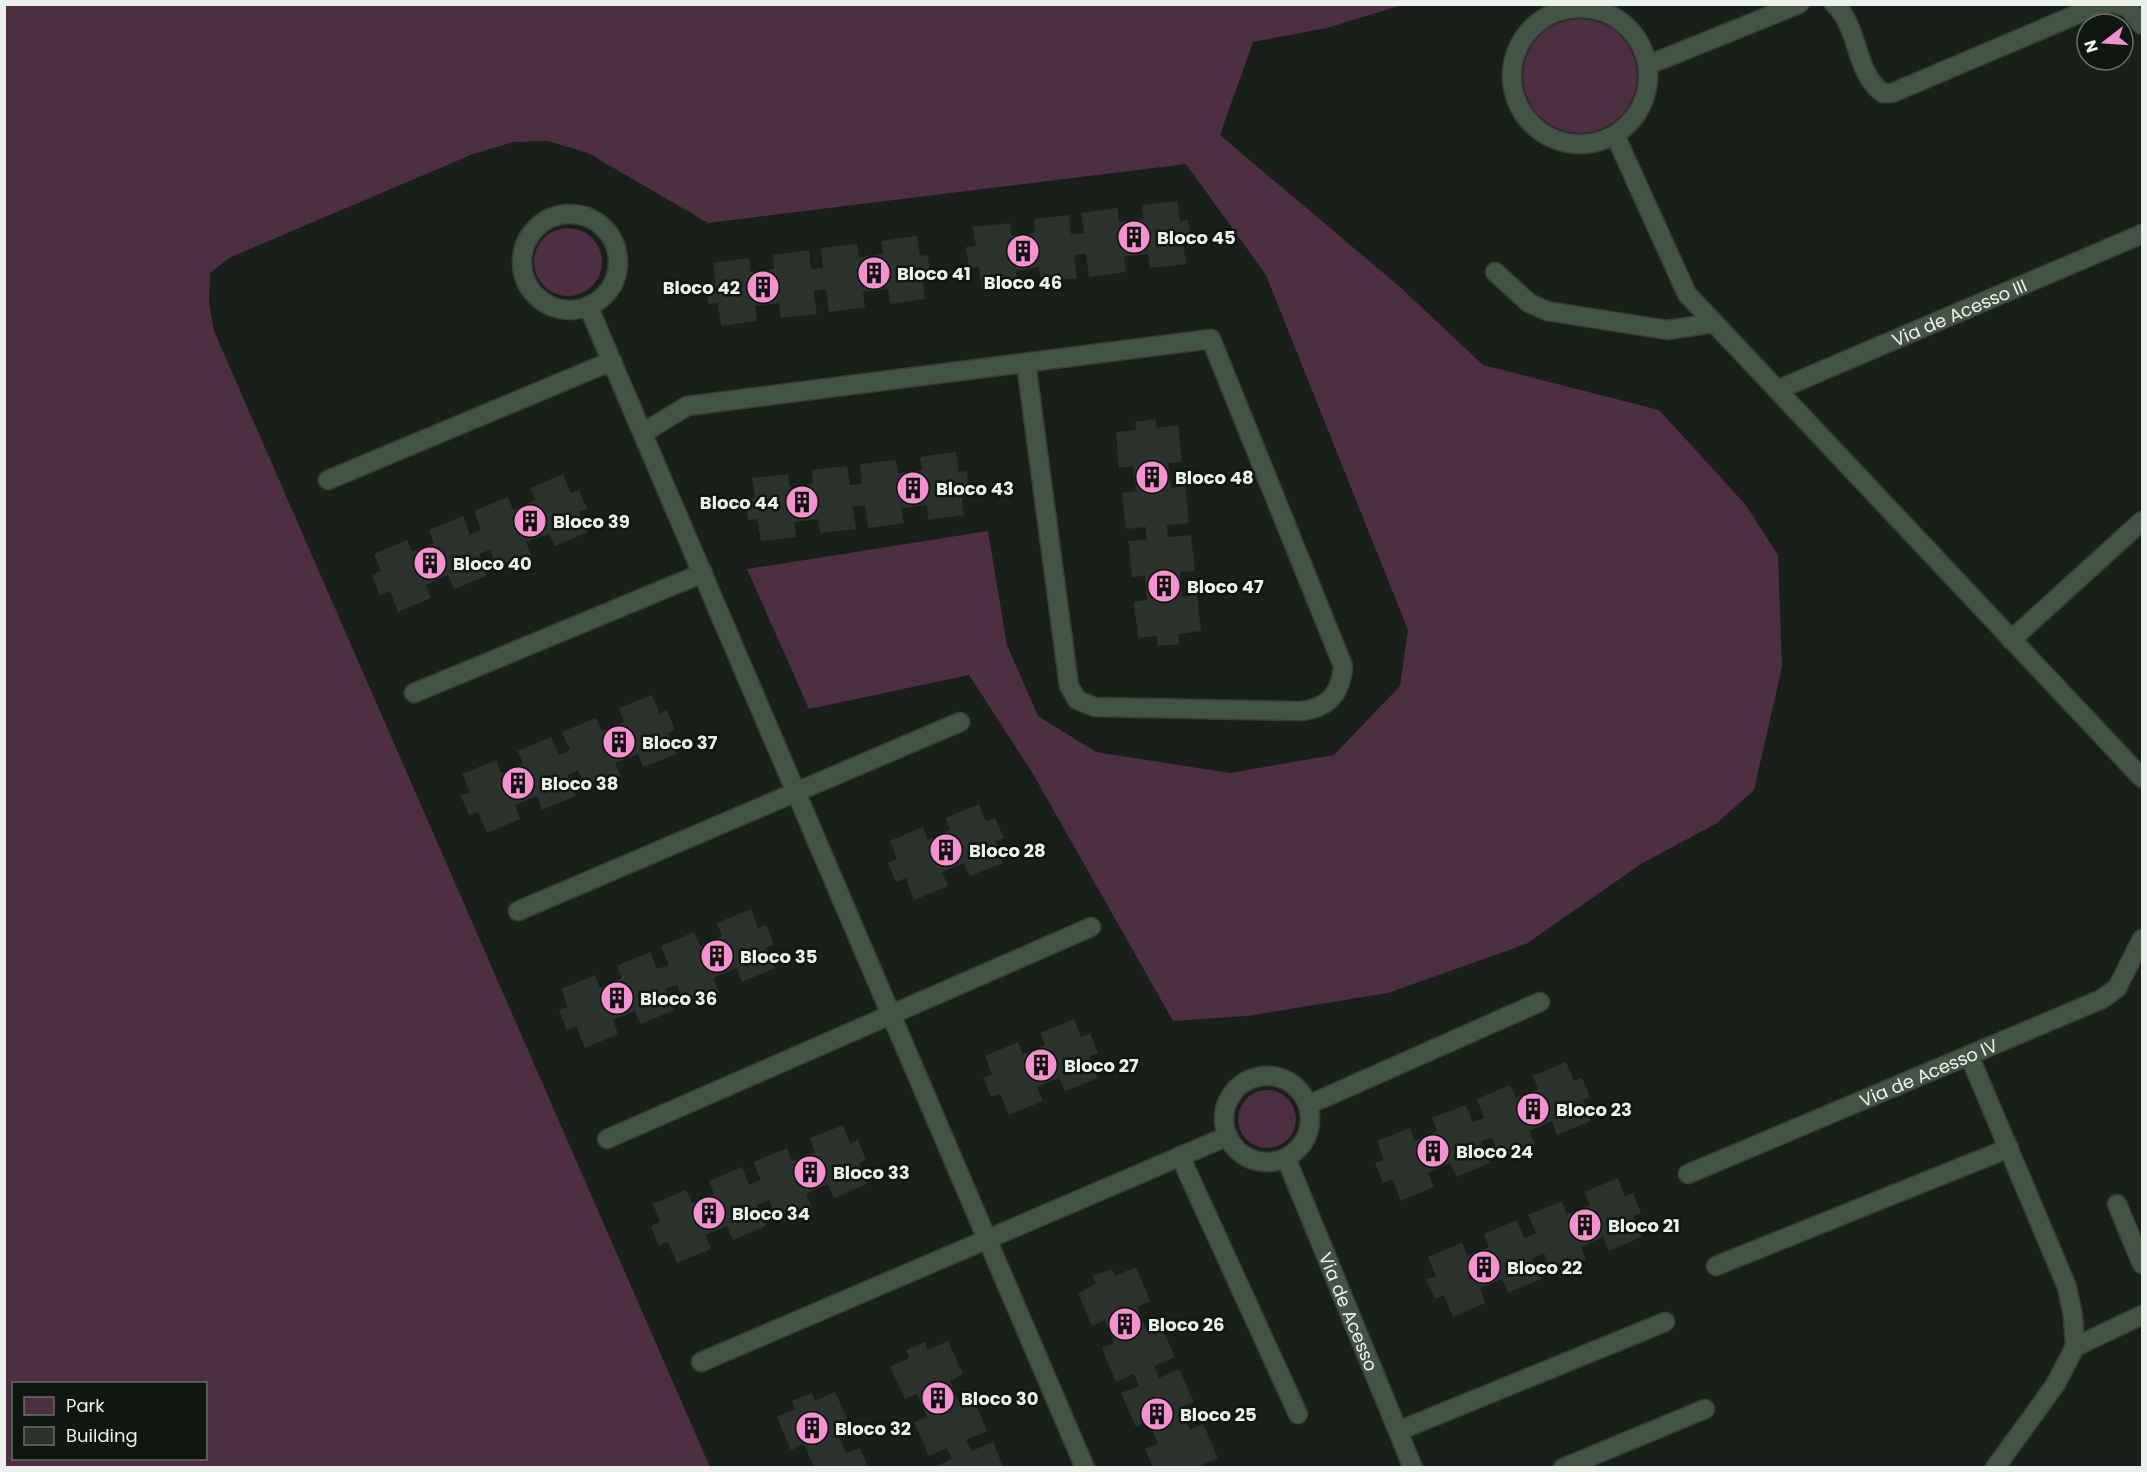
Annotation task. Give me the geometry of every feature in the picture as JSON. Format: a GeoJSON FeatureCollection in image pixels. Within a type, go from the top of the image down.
{"type":"FeatureCollection","features":[{"type":"Feature","properties":{"kind":"lane"},"geometry":{"type":"LineString","coordinates":[[1648,65],[1798,4]]}},
{"type":"Feature","properties":{"kind":"lane"},"geometry":{"type":"LineString","coordinates":[[1834,4],[1846,21],[1869,78],[1883,93],[1892,93],[2092,8],[2108,4]]}},
{"type":"Feature","properties":{"kind":"lane"},"geometry":{"type":"LineString","coordinates":[[2117,4],[2128,7],[2142,25]]}},
{"type":"Feature","properties":{"kind":"lane"},"geometry":{"type":"LineString","coordinates":[[1584,8],[1607,13],[1626,25],[1641,44],[1648,65],[1648,86],[1643,105],[1631,122],[1615,135],[1594,143],[1571,144],[1549,137],[1531,123],[1518,104],[1512,81],[1515,58],[1524,37],[1540,21],[1561,10],[1584,8]]}},
{"type":"Feature","properties":{"kind":"lane"},"geometry":{"type":"LineString","coordinates":[[1615,135],[1687,294],[2142,778]]}},
{"type":"Feature","properties":{"kind":"lane"},"geometry":{"type":"LineString","coordinates":[[571,213],[588,217],[603,227],[614,242],[617,257],[611,286],[601,298],[588,306],[573,310],[556,308],[541,300],[530,289],[523,273],[521,256],[527,239],[538,225],[553,216],[571,213]]}},
{"type":"Feature","properties":{"kind":"lane","name":"Via de Acesso III"},"geometry":{"type":"LineString","coordinates":[[1777,390],[2142,234]]}},
{"type":"Feature","properties":{"kind":"lane"},"geometry":{"type":"LineString","coordinates":[[1495,272],[1529,303],[1547,311],[1667,330],[1714,323]]}},
{"type":"Feature","properties":{"kind":"lane"},"geometry":{"type":"LineString","coordinates":[[588,306],[1085,1467]]}},
{"type":"Feature","properties":{"kind":"lane"},"geometry":{"type":"LineString","coordinates":[[643,433],[687,406],[1211,339],[1343,666],[1340,687],[1335,696],[1313,710],[1300,711],[1095,707],[1077,700],[1069,686],[1026,363]]}},
{"type":"Feature","properties":{"kind":"lane"},"geometry":{"type":"LineString","coordinates":[[328,480],[612,361]]}},
{"type":"Feature","properties":{"kind":"lane"},"geometry":{"type":"LineString","coordinates":[[2011,640],[2142,521]]}},
{"type":"Feature","properties":{"kind":"lane"},"geometry":{"type":"LineString","coordinates":[[414,693],[703,573]]}},
{"type":"Feature","properties":{"kind":"lane"},"geometry":{"type":"LineString","coordinates":[[518,911],[960,722]]}},
{"type":"Feature","properties":{"kind":"lane"},"geometry":{"type":"LineString","coordinates":[[607,1139],[1091,927]]}},
{"type":"Feature","properties":{"kind":"lane","name":"Via de Acesso IV"},"geometry":{"type":"LineString","coordinates":[[1688,1174],[2102,999],[2117,988],[2142,939]]}},
{"type":"Feature","properties":{"kind":"lane"},"geometry":{"type":"LineString","coordinates":[[1308,1106],[1540,1002]]}},
{"type":"Feature","properties":{"kind":"lane"},"geometry":{"type":"LineString","coordinates":[[1970,1055],[2067,1287],[2073,1316],[2075,1347],[2055,1384],[1995,1467]]}},
{"type":"Feature","properties":{"kind":"lane"},"geometry":{"type":"LineString","coordinates":[[1260,1076],[1275,1076],[1290,1082],[1301,1092],[1308,1106],[1310,1121],[1307,1136],[1298,1149],[1286,1158],[1274,1161],[1249,1158],[1236,1149],[1228,1136],[1224,1121],[1227,1105],[1234,1092],[1245,1082],[1260,1076]]}},
{"type":"Feature","properties":{"kind":"lane"},"geometry":{"type":"LineString","coordinates":[[701,1362],[1228,1136]]}},
{"type":"Feature","properties":{"kind":"lane"},"geometry":{"type":"LineString","coordinates":[[1716,1266],[2009,1148]]}},
{"type":"Feature","properties":{"kind":"lane"},"geometry":{"type":"LineString","coordinates":[[1180,1156],[1298,1414]]}},
{"type":"Feature","properties":{"kind":"lane","name":"Via de Acesso"},"geometry":{"type":"LineString","coordinates":[[1286,1158],[1413,1467]]}},
{"type":"Feature","properties":{"kind":"lane"},"geometry":{"type":"LineString","coordinates":[[2117,1204],[2142,1264]]}},
{"type":"Feature","properties":{"kind":"lane"},"geometry":{"type":"LineString","coordinates":[[2075,1347],[2142,1315]]}},
{"type":"Feature","properties":{"kind":"lane"},"geometry":{"type":"LineString","coordinates":[[1398,1431],[1665,1322]]}},
{"type":"Feature","properties":{"kind":"lane"},"geometry":{"type":"LineString","coordinates":[[1563,1467],[1705,1409]]}},
{"type":"Feature","properties":{"kind":"green space"},"geometry":{"type":"Polygon","coordinates":[[[5,4],[1402,5],[1327,28],[1253,42],[1220,135],[1400,287],[1483,365],[1659,410],[1745,504],[1778,555],[1782,667],[1754,790],[1717,823],[1641,864],[1526,944],[1388,993],[1247,1016],[1173,1021],[1033,774],[969,675],[809,709],[747,569],[988,531],[1007,645],[1038,716],[1096,752],[1230,773],[1334,755],[1400,686],[1408,630],[1266,275],[1186,164],[708,223],[588,153],[548,141],[513,142],[473,154],[229,258],[210,273],[209,304],[214,331],[710,1467],[5,1467],[5,4]]]}},
{"type":"Feature","properties":{"kind":"green space"},"geometry":{"type":"Polygon","coordinates":[[[1580,19],[1602,24],[1620,36],[1632,54],[1637,76],[1632,98],[1620,116],[1602,128],[1580,133],[1558,128],[1540,116],[1528,98],[1523,76],[1528,54],[1540,36],[1558,24],[1580,19]]]}},
{"type":"Feature","properties":{"kind":"green space"},"geometry":{"type":"Polygon","coordinates":[[[568,228],[581,231],[592,238],[599,249],[602,262],[599,275],[592,286],[581,293],[568,296],[555,293],[544,286],[537,275],[534,262],[537,249],[544,238],[555,231],[568,228]]]}},
{"type":"Feature","properties":{"kind":"green space"},"geometry":{"type":"Polygon","coordinates":[[[1267,1090],[1278,1092],[1291,1103],[1296,1119],[1294,1130],[1283,1143],[1267,1148],[1256,1146],[1243,1135],[1238,1119],[1240,1108],[1251,1095],[1267,1090]]]}},
{"type":"Feature","properties":{"kind":"building"},"geometry":{"type":"Polygon","coordinates":[[[1177,201],[1180,221],[1188,220],[1191,240],[1183,242],[1186,264],[1150,268],[1148,254],[1124,257],[1126,272],[1089,277],[1086,254],[1080,254],[1074,256],[1077,278],[1041,282],[1039,267],[1016,271],[1018,286],[982,290],[979,267],[969,268],[966,247],[976,246],[973,227],[1010,223],[1011,236],[1035,233],[1034,219],[1069,215],[1071,234],[1084,233],[1081,213],[1118,208],[1119,222],[1144,219],[1142,205],[1177,201]]]}},
{"type":"Feature","properties":{"kind":"building"},"geometry":{"type":"Polygon","coordinates":[[[917,236],[920,256],[928,255],[930,276],[922,278],[925,299],[890,304],[888,289],[863,292],[865,307],[829,312],[826,289],[814,291],[817,314],[781,318],[779,303],[755,306],[757,321],[721,326],[718,303],[708,304],[706,283],[716,282],[713,263],[749,258],[751,272],[774,269],[773,255],[809,250],[811,269],[823,268],[821,248],[857,244],[859,257],[883,254],[881,241],[917,236]]]}},
{"type":"Feature","properties":{"kind":"building"},"geometry":{"type":"Polygon","coordinates":[[[1155,419],[1157,428],[1178,425],[1182,462],[1168,463],[1171,488],[1185,486],[1189,523],[1167,525],[1168,537],[1191,535],[1195,571],[1180,572],[1182,597],[1197,595],[1201,631],[1178,634],[1179,644],[1158,646],[1157,636],[1138,638],[1134,602],[1147,600],[1145,576],[1132,577],[1128,541],[1147,539],[1146,527],[1126,529],[1122,493],[1136,491],[1133,466],[1119,468],[1116,432],[1136,430],[1135,422],[1155,419]]]}},
{"type":"Feature","properties":{"kind":"building"},"geometry":{"type":"Polygon","coordinates":[[[956,452],[959,472],[967,471],[969,492],[961,493],[964,515],[928,520],[927,505],[902,508],[904,523],[868,528],[865,505],[853,507],[856,529],[820,533],[818,519],[794,522],[796,537],[761,541],[757,519],[748,520],[745,499],[755,498],[752,478],[788,474],[790,487],[813,484],[812,470],[847,466],[850,485],[862,484],[860,464],[896,460],[898,473],[922,470],[920,457],[956,452]]]}},
{"type":"Feature","properties":{"kind":"building"},"geometry":{"type":"Polygon","coordinates":[[[563,474],[571,493],[579,490],[587,509],[579,512],[588,532],[555,546],[549,534],[526,542],[532,557],[498,570],[490,550],[479,554],[487,576],[454,589],[448,575],[426,585],[431,598],[398,612],[390,591],[380,595],[372,575],[381,571],[374,554],[407,540],[412,552],[434,543],[429,530],[463,516],[470,535],[481,530],[474,511],[508,497],[513,510],[536,500],[530,488],[563,474]]]}},
{"type":"Feature","properties":{"kind":"building"},"geometry":{"type":"Polygon","coordinates":[[[652,695],[660,714],[667,710],[675,730],[668,733],[677,754],[643,767],[638,754],[615,763],[621,777],[587,791],[578,770],[567,775],[576,796],[542,810],[537,796],[515,805],[520,819],[487,833],[478,812],[469,815],[461,796],[470,792],[462,774],[496,760],[501,773],[523,764],[518,751],[551,737],[559,755],[570,750],[562,732],[596,718],[602,731],[624,722],[619,708],[652,695]]]}},
{"type":"Feature","properties":{"kind":"building","name":"Bloco 28"},"geometry":{"type":"Polygon","coordinates":[[[979,804],[986,821],[995,818],[1004,838],[995,841],[1003,863],[970,876],[964,863],[942,872],[948,886],[914,900],[906,878],[896,882],[888,863],[897,859],[890,841],[923,827],[928,840],[950,830],[945,818],[979,804]]]}},
{"type":"Feature","properties":{"kind":"building"},"geometry":{"type":"Polygon","coordinates":[[[751,909],[758,928],[766,925],[774,945],[766,948],[775,968],[742,982],[736,968],[713,978],[719,992],[685,1006],[677,985],[665,989],[674,1010],[641,1024],[635,1011],[613,1020],[618,1034],[585,1048],[576,1026],[567,1030],[559,1010],[568,1007],[561,989],[595,975],[600,988],[622,978],[617,966],[650,952],[657,969],[669,965],[661,946],[694,932],[700,946],[722,936],[717,923],[751,909]]]}},
{"type":"Feature","properties":{"kind":"building","name":"Bloco 27"},"geometry":{"type":"Polygon","coordinates":[[[1074,1019],[1081,1037],[1090,1033],[1098,1053],[1089,1057],[1098,1078],[1065,1091],[1059,1078],[1037,1087],[1043,1101],[1009,1115],[1000,1094],[991,1097],[983,1078],[992,1074],[985,1056],[1018,1042],[1023,1054],[1045,1045],[1040,1033],[1074,1019]]]}},
{"type":"Feature","properties":{"kind":"building"},"geometry":{"type":"Polygon","coordinates":[[[1566,1062],[1574,1081],[1582,1078],[1590,1097],[1583,1100],[1591,1121],[1557,1135],[1552,1121],[1529,1131],[1535,1145],[1501,1159],[1492,1138],[1481,1142],[1490,1163],[1457,1177],[1450,1163],[1428,1173],[1434,1187],[1401,1201],[1392,1179],[1383,1183],[1375,1163],[1384,1160],[1377,1141],[1410,1128],[1415,1141],[1437,1131],[1432,1118],[1466,1105],[1473,1122],[1484,1118],[1477,1099],[1510,1085],[1516,1098],[1538,1089],[1533,1076],[1566,1062]]]}},
{"type":"Feature","properties":{"kind":"building"},"geometry":{"type":"Polygon","coordinates":[[[843,1125],[850,1144],[858,1140],[866,1160],[859,1163],[867,1184],[834,1198],[828,1184],[806,1194],[812,1207],[778,1221],[769,1200],[757,1205],[766,1226],[733,1240],[727,1226],[705,1235],[711,1249],[677,1263],[668,1242],[659,1246],[651,1226],[660,1222],[653,1204],[686,1190],[692,1203],[714,1194],[709,1181],[742,1167],[749,1185],[761,1180],[753,1162],[787,1148],[792,1161],[815,1152],[810,1138],[843,1125]]]}},
{"type":"Feature","properties":{"kind":"building"},"geometry":{"type":"Polygon","coordinates":[[[1618,1178],[1625,1197],[1633,1193],[1641,1213],[1633,1216],[1642,1237],[1609,1251],[1603,1237],[1581,1247],[1586,1260],[1552,1275],[1544,1253],[1532,1258],[1541,1279],[1508,1293],[1502,1279],[1480,1288],[1485,1303],[1453,1317],[1444,1295],[1435,1299],[1426,1279],[1436,1276],[1428,1257],[1462,1243],[1467,1256],[1489,1247],[1484,1234],[1517,1220],[1524,1238],[1536,1233],[1528,1215],[1562,1201],[1567,1214],[1590,1205],[1584,1192],[1618,1178]]]}},
{"type":"Feature","properties":{"kind":"building"},"geometry":{"type":"Polygon","coordinates":[[[1136,1267],[1150,1301],[1137,1307],[1146,1329],[1160,1323],[1175,1357],[1154,1366],[1159,1378],[1179,1369],[1194,1402],[1180,1408],[1190,1430],[1203,1424],[1218,1458],[1197,1467],[1153,1467],[1145,1449],[1158,1444],[1148,1421],[1136,1427],[1121,1393],[1139,1386],[1134,1374],[1116,1382],[1102,1348],[1114,1343],[1105,1320],[1092,1326],[1078,1293],[1096,1284],[1093,1276],[1112,1269],[1115,1276],[1136,1267]]]}},
{"type":"Feature","properties":{"kind":"building","name":"Bloco 30"},"geometry":{"type":"Polygon","coordinates":[[[948,1341],[963,1374],[950,1381],[959,1403],[973,1397],[987,1431],[966,1440],[972,1451],[993,1442],[1003,1467],[934,1467],[952,1459],[947,1448],[929,1456],[914,1422],[927,1417],[917,1394],[905,1399],[890,1367],[909,1358],[906,1350],[925,1342],[928,1350],[948,1341]]]}},
{"type":"Feature","properties":{"kind":"building","name":"Bloco 32"},"geometry":{"type":"Polygon","coordinates":[[[835,1392],[850,1425],[836,1431],[846,1453],[860,1448],[868,1467],[814,1467],[804,1444],[791,1450],[777,1417],[795,1409],[792,1401],[812,1393],[815,1401],[835,1392]]]}},
{"type":"Feature","properties":{"kind":"place","name":"Bloco 45"},"geometry":{"type":"Point","coordinates":[1134,237]}},
{"type":"Feature","properties":{"kind":"place","name":"Bloco 46"},"geometry":{"type":"Point","coordinates":[1023,251]}},
{"type":"Feature","properties":{"kind":"place","name":"Bloco 41"},"geometry":{"type":"Point","coordinates":[874,273]}},
{"type":"Feature","properties":{"kind":"place","name":"Bloco 42"},"geometry":{"type":"Point","coordinates":[763,287]}},
{"type":"Feature","properties":{"kind":"place","name":"Bloco 48"},"geometry":{"type":"Point","coordinates":[1152,477]}},
{"type":"Feature","properties":{"kind":"place","name":"Bloco 43"},"geometry":{"type":"Point","coordinates":[913,488]}},
{"type":"Feature","properties":{"kind":"place","name":"Bloco 44"},"geometry":{"type":"Point","coordinates":[802,502]}},
{"type":"Feature","properties":{"kind":"place","name":"Bloco 39"},"geometry":{"type":"Point","coordinates":[530,521]}},
{"type":"Feature","properties":{"kind":"place","name":"Bloco 40"},"geometry":{"type":"Point","coordinates":[430,563]}},
{"type":"Feature","properties":{"kind":"place","name":"Bloco 47"},"geometry":{"type":"Point","coordinates":[1164,586]}},
{"type":"Feature","properties":{"kind":"place","name":"Bloco 37"},"geometry":{"type":"Point","coordinates":[619,742]}},
{"type":"Feature","properties":{"kind":"place","name":"Bloco 38"},"geometry":{"type":"Point","coordinates":[518,783]}},
{"type":"Feature","properties":{"kind":"place","name":"Bloco 28"},"geometry":{"type":"Point","coordinates":[946,850]}},
{"type":"Feature","properties":{"kind":"place","name":"Bloco 35"},"geometry":{"type":"Point","coordinates":[717,956]}},
{"type":"Feature","properties":{"kind":"place","name":"Bloco 36"},"geometry":{"type":"Point","coordinates":[617,998]}},
{"type":"Feature","properties":{"kind":"place","name":"Bloco 27"},"geometry":{"type":"Point","coordinates":[1041,1065]}},
{"type":"Feature","properties":{"kind":"place","name":"Bloco 23"},"geometry":{"type":"Point","coordinates":[1533,1109]}},
{"type":"Feature","properties":{"kind":"place","name":"Bloco 24"},"geometry":{"type":"Point","coordinates":[1433,1151]}},
{"type":"Feature","properties":{"kind":"place","name":"Bloco 33"},"geometry":{"type":"Point","coordinates":[810,1172]}},
{"type":"Feature","properties":{"kind":"place","name":"Bloco 34"},"geometry":{"type":"Point","coordinates":[709,1213]}},
{"type":"Feature","properties":{"kind":"place","name":"Bloco 21"},"geometry":{"type":"Point","coordinates":[1585,1225]}},
{"type":"Feature","properties":{"kind":"place","name":"Bloco 22"},"geometry":{"type":"Point","coordinates":[1484,1267]}},
{"type":"Feature","properties":{"kind":"place","name":"Bloco 26"},"geometry":{"type":"Point","coordinates":[1125,1324]}},
{"type":"Feature","properties":{"kind":"place","name":"Bloco 30"},"geometry":{"type":"Point","coordinates":[938,1398]}},
{"type":"Feature","properties":{"kind":"place","name":"Bloco 25"},"geometry":{"type":"Point","coordinates":[1157,1414]}},
{"type":"Feature","properties":{"kind":"place","name":"Bloco 32"},"geometry":{"type":"Point","coordinates":[812,1428]}}]}
